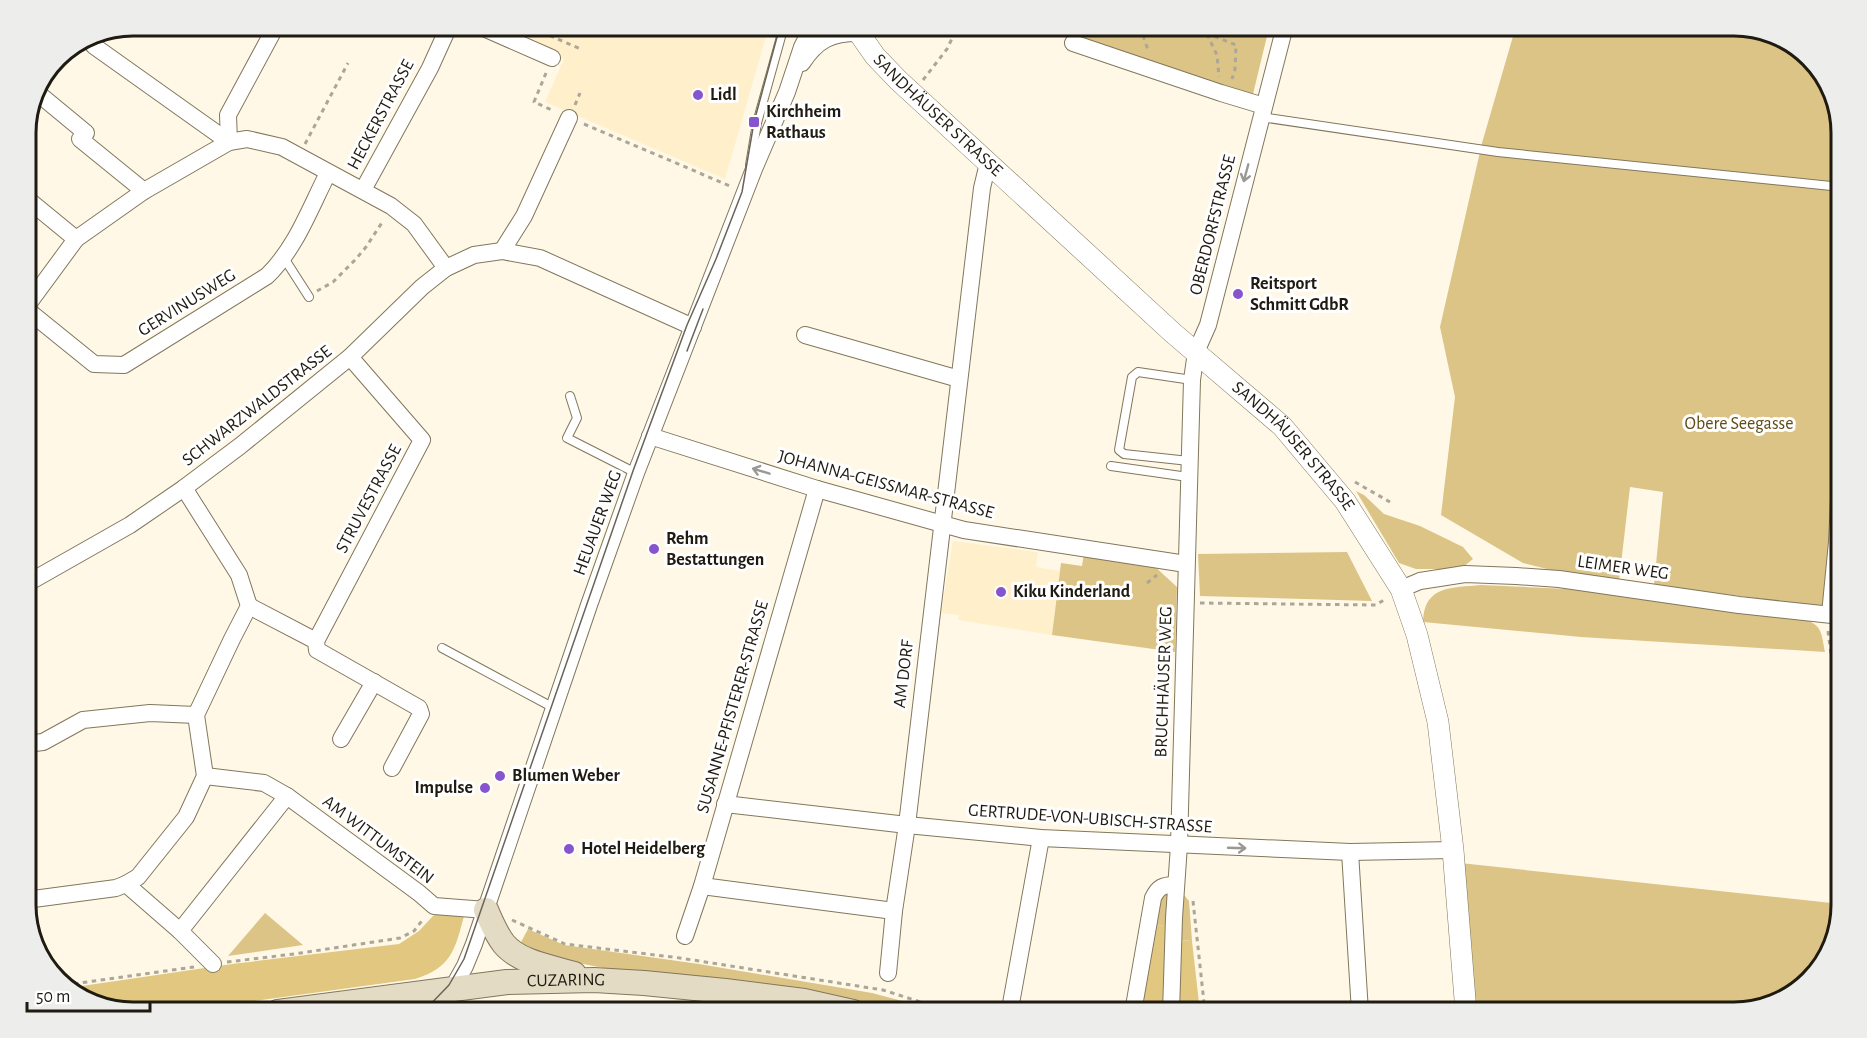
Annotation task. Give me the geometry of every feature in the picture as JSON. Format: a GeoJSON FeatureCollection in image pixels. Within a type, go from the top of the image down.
{"type":"FeatureCollection","features":[{"type":"Feature","properties":{"kind":"main road"},"geometry":{"type":"LineString","coordinates":[[486,910],[499,936],[512,951],[526,959],[594,980]]}},
{"type":"Feature","properties":{"kind":"main road","name":"CUZARING"},"geometry":{"type":"LineString","coordinates":[[353,1002],[507,982],[594,980],[725,991],[808,1002]]}},
{"type":"Feature","properties":{"kind":"street"},"geometry":{"type":"LineString","coordinates":[[229,142],[228,115],[271,36]]}},
{"type":"Feature","properties":{"kind":"street","name":"HECKERSTRASSE"},"geometry":{"type":"LineString","coordinates":[[363,190],[430,68],[444,36]]}},
{"type":"Feature","properties":{"kind":"street"},"geometry":{"type":"LineString","coordinates":[[502,36],[552,58]]}},
{"type":"Feature","properties":{"kind":"street","name":"HEUAUER WEG"},"geometry":{"type":"LineString","coordinates":[[451,991],[465,966],[486,910],[636,473],[746,189],[795,74],[802,47],[809,36]]}},
{"type":"Feature","properties":{"kind":"street","name":"HEUAUER WEG"},"geometry":{"type":"LineString","coordinates":[[795,74],[810,50],[832,36]]}},
{"type":"Feature","properties":{"kind":"street","name":"SANDHÄUSER STRASSE"},"geometry":{"type":"LineString","coordinates":[[861,36],[875,56],[988,163],[1196,352],[1282,426],[1345,501],[1401,589],[1417,635],[1438,722],[1453,850],[1465,1002]]}},
{"type":"Feature","properties":{"kind":"street","name":"OBERDORFSTRASSE"},"geometry":{"type":"LineString","coordinates":[[1196,352],[1208,325],[1282,36]]}},
{"type":"Feature","properties":{"kind":"street"},"geometry":{"type":"LineString","coordinates":[[1073,44],[1224,95],[1262,111]]}},
{"type":"Feature","properties":{"kind":"street"},"geometry":{"type":"LineString","coordinates":[[94,46],[229,142]]}},
{"type":"Feature","properties":{"kind":"street"},"geometry":{"type":"LineString","coordinates":[[43,97],[86,133],[80,139],[144,191]]}},
{"type":"Feature","properties":{"kind":"street"},"geometry":{"type":"LineString","coordinates":[[502,251],[524,216],[569,118]]}},
{"type":"Feature","properties":{"kind":"street","name":"HECKERSTRASSE"},"geometry":{"type":"LineString","coordinates":[[36,294],[76,239],[144,191],[229,142],[247,139],[282,147],[391,206],[414,224],[446,268]]}},
{"type":"Feature","properties":{"kind":"street","name":"AM DORF"},"geometry":{"type":"LineString","coordinates":[[888,973],[982,188],[988,163]]}},
{"type":"Feature","properties":{"kind":"street","name":"GERVINUSWEG"},"geometry":{"type":"LineString","coordinates":[[36,316],[94,364],[124,365],[267,276],[284,258],[328,173]]}},
{"type":"Feature","properties":{"kind":"street"},"geometry":{"type":"LineString","coordinates":[[36,206],[76,239]]}},
{"type":"Feature","properties":{"kind":"street","name":"SCHWARZWALDSTRASSE"},"geometry":{"type":"LineString","coordinates":[[36,574],[130,525],[184,488],[350,357],[422,287],[446,268],[474,255],[502,251],[540,258],[693,327]]}},
{"type":"Feature","properties":{"kind":"street"},"geometry":{"type":"LineString","coordinates":[[805,335],[959,379]]}},
{"type":"Feature","properties":{"kind":"street","name":"BRUCHHÄUSER WEG"},"geometry":{"type":"LineString","coordinates":[[1171,1002],[1175,885],[1179,845],[1192,380],[1196,352]]}},
{"type":"Feature","properties":{"kind":"street","name":"STRUVESTRASSE"},"geometry":{"type":"LineString","coordinates":[[316,641],[422,440],[350,357]]}},
{"type":"Feature","properties":{"kind":"street","name":"JOHANNA-GEISSMAR-STRASSE"},"geometry":{"type":"LineString","coordinates":[[650,436],[817,489],[964,530],[1186,564]]}},
{"type":"Feature","properties":{"kind":"street"},"geometry":{"type":"LineString","coordinates":[[184,488],[239,575],[249,606],[316,641],[317,650],[419,708],[421,714],[392,768]]}},
{"type":"Feature","properties":{"kind":"street","name":"SUSANNE-PFISTERER-STRASSE"},"geometry":{"type":"LineString","coordinates":[[685,936],[702,886],[817,489]]}},
{"type":"Feature","properties":{"kind":"street","name":"LEIMER WEG"},"geometry":{"type":"LineString","coordinates":[[1401,589],[1420,581],[1465,574],[1516,576],[1559,579],[1831,615]]}},
{"type":"Feature","properties":{"kind":"street"},"geometry":{"type":"LineString","coordinates":[[36,899],[116,888],[126,884],[138,876],[186,817],[205,776],[196,715],[249,606]]}},
{"type":"Feature","properties":{"kind":"street"},"geometry":{"type":"LineString","coordinates":[[341,740],[374,682]]}},
{"type":"Feature","properties":{"kind":"street"},"geometry":{"type":"LineString","coordinates":[[36,743],[44,742],[83,720],[150,713],[196,715]]}},
{"type":"Feature","properties":{"kind":"street","name":"AM WITTUMSTEIN"},"geometry":{"type":"LineString","coordinates":[[205,776],[264,783],[286,796],[420,893],[434,906],[486,910]]}},
{"type":"Feature","properties":{"kind":"street"},"geometry":{"type":"LineString","coordinates":[[180,931],[286,796]]}},
{"type":"Feature","properties":{"kind":"street","name":"GERTRUDE-VON-UBISCH-STRASSE"},"geometry":{"type":"LineString","coordinates":[[725,804],[1041,838],[1350,852],[1453,850]]}},
{"type":"Feature","properties":{"kind":"street"},"geometry":{"type":"LineString","coordinates":[[1011,1002],[1041,838]]}},
{"type":"Feature","properties":{"kind":"street"},"geometry":{"type":"LineString","coordinates":[[1350,852],[1359,1002]]}},
{"type":"Feature","properties":{"kind":"street"},"geometry":{"type":"LineString","coordinates":[[126,884],[180,931],[213,964]]}},
{"type":"Feature","properties":{"kind":"street"},"geometry":{"type":"LineString","coordinates":[[1135,1002],[1152,898],[1157,889],[1165,885],[1175,885]]}},
{"type":"Feature","properties":{"kind":"street"},"geometry":{"type":"LineString","coordinates":[[702,886],[894,911]]}},
{"type":"Feature","properties":{"kind":"lane"},"geometry":{"type":"LineString","coordinates":[[746,189],[757,123],[781,36]]}},
{"type":"Feature","properties":{"kind":"lane"},"geometry":{"type":"LineString","coordinates":[[1262,111],[1498,152],[1831,186]]}},
{"type":"Feature","properties":{"kind":"lane"},"geometry":{"type":"LineString","coordinates":[[284,258],[309,297]]}},
{"type":"Feature","properties":{"kind":"lane"},"geometry":{"type":"LineString","coordinates":[[1189,469],[1124,454],[1119,450],[1132,377],[1135,374],[1138,372],[1192,380]]}},
{"type":"Feature","properties":{"kind":"lane"},"geometry":{"type":"LineString","coordinates":[[570,396],[577,418],[567,438],[636,473]]}},
{"type":"Feature","properties":{"kind":"lane"},"geometry":{"type":"LineString","coordinates":[[1111,466],[1189,469]]}},
{"type":"Feature","properties":{"kind":"lane"},"geometry":{"type":"LineString","coordinates":[[442,648],[554,708]]}},
{"type":"Feature","properties":{"kind":"path"},"geometry":{"type":"LineString","coordinates":[[550,36],[581,49]]}},
{"type":"Feature","properties":{"kind":"path"},"geometry":{"type":"LineString","coordinates":[[913,93],[947,49],[953,36]]}},
{"type":"Feature","properties":{"kind":"path"},"geometry":{"type":"LineString","coordinates":[[1208,36],[1217,55],[1224,95]]}},
{"type":"Feature","properties":{"kind":"path"},"geometry":{"type":"LineString","coordinates":[[1214,36],[1236,45],[1235,69],[1224,95]]}},
{"type":"Feature","properties":{"kind":"path"},"geometry":{"type":"LineString","coordinates":[[552,58],[534,102],[746,189]]}},
{"type":"Feature","properties":{"kind":"path"},"geometry":{"type":"LineString","coordinates":[[299,156],[348,63]]}},
{"type":"Feature","properties":{"kind":"path"},"geometry":{"type":"LineString","coordinates":[[569,118],[580,93]]}},
{"type":"Feature","properties":{"kind":"path"},"geometry":{"type":"LineString","coordinates":[[309,297],[323,286],[333,282],[366,247],[391,206]]}},
{"type":"Feature","properties":{"kind":"path"},"geometry":{"type":"LineString","coordinates":[[1186,603],[1376,605],[1401,589]]}},
{"type":"Feature","properties":{"kind":"path"},"geometry":{"type":"LineString","coordinates":[[1175,885],[1192,896],[1204,1002]]}},
{"type":"Feature","properties":{"kind":"path"},"geometry":{"type":"LineString","coordinates":[[76,983],[400,938],[414,931],[434,906]]}},
{"type":"Feature","properties":{"kind":"path"},"geometry":{"type":"LineString","coordinates":[[486,910],[526,925],[565,944],[680,958],[883,990],[921,1002]]}},
{"type":"Feature","properties":{"kind":"shaded area"},"geometry":{"type":"Polygon","coordinates":[[[510,36],[766,36],[725,179],[545,102],[564,59],[510,36]]]}},
{"type":"Feature","properties":{"kind":"shaded area","name":"Kiku Kinderland"},"geometry":{"type":"Polygon","coordinates":[[[953,541],[1038,552],[1036,567],[1060,571],[1052,635],[958,620],[959,615],[941,613],[953,541]]]}},
{"type":"Feature","properties":{"kind":"shaded area"},"geometry":{"type":"Polygon","coordinates":[[[437,914],[464,916],[458,939],[450,956],[437,969],[415,979],[247,1002],[120,1001],[96,995],[80,986],[232,964],[399,944],[419,931],[437,914]]]}},
{"type":"Feature","properties":{"kind":"shaded area"},"geometry":{"type":"Polygon","coordinates":[[[1153,924],[1169,927],[1165,1002],[1139,1002],[1153,924]]]}},
{"type":"Feature","properties":{"kind":"shaded area"},"geometry":{"type":"Polygon","coordinates":[[[1180,940],[1192,941],[1199,1002],[1177,1002],[1180,940]]]}},
{"type":"Feature","properties":{"kind":"green space"},"geometry":{"type":"Polygon","coordinates":[[[1061,36],[1267,36],[1253,94],[1061,36]]]}},
{"type":"Feature","properties":{"kind":"green space","name":"Obere Seegasse"},"geometry":{"type":"Polygon","coordinates":[[[1513,36],[1747,37],[1771,43],[1783,49],[1803,64],[1815,79],[1826,102],[1831,126],[1831,608],[1654,585],[1663,492],[1630,487],[1619,581],[1563,573],[1523,563],[1441,515],[1455,397],[1440,327],[1482,143],[1513,36]]]}},
{"type":"Feature","properties":{"kind":"green space"},"geometry":{"type":"Polygon","coordinates":[[[1356,491],[1364,495],[1384,514],[1420,526],[1463,547],[1473,559],[1463,567],[1447,569],[1416,569],[1399,563],[1356,491]]]}},
{"type":"Feature","properties":{"kind":"green space"},"geometry":{"type":"Polygon","coordinates":[[[1347,552],[1372,601],[1200,596],[1198,554],[1347,552]]]}},
{"type":"Feature","properties":{"kind":"green space"},"geometry":{"type":"Polygon","coordinates":[[[1084,553],[1152,564],[1177,587],[1175,652],[1052,635],[1061,563],[1082,566],[1084,553]]]}},
{"type":"Feature","properties":{"kind":"green space"},"geometry":{"type":"Polygon","coordinates":[[[1481,585],[1568,589],[1803,619],[1818,627],[1825,652],[1581,637],[1423,622],[1428,601],[1434,595],[1450,588],[1481,585]]]}},
{"type":"Feature","properties":{"kind":"green space"},"geometry":{"type":"Polygon","coordinates":[[[1460,863],[1831,903],[1828,930],[1811,964],[1803,974],[1783,989],[1759,999],[1734,1002],[1472,1002],[1460,863]]]}},
{"type":"Feature","properties":{"kind":"green space"},"geometry":{"type":"Polygon","coordinates":[[[1163,894],[1168,895],[1169,927],[1153,924],[1163,894]]]}},
{"type":"Feature","properties":{"kind":"green space"},"geometry":{"type":"Polygon","coordinates":[[[1184,895],[1189,901],[1192,941],[1180,940],[1181,899],[1184,895]]]}},
{"type":"Feature","properties":{"kind":"green space"},"geometry":{"type":"Polygon","coordinates":[[[265,913],[303,945],[228,956],[265,913]]]}},
{"type":"Feature","properties":{"kind":"green space"},"geometry":{"type":"Polygon","coordinates":[[[528,929],[564,945],[699,964],[872,993],[906,1002],[861,1002],[710,977],[609,969],[573,962],[519,946],[528,929]]]}},
{"type":"Feature","properties":{"kind":"tram line"},"geometry":{"type":"LineString","coordinates":[[433,1002],[449,985],[464,959],[633,471],[687,325],[742,192],[754,122],[777,36]]}},
{"type":"Feature","properties":{"kind":"tram line"},"geometry":{"type":"LineString","coordinates":[[687,351],[703,309]]}},
{"type":"Feature","properties":{"kind":"place","name":"Lidl"},"geometry":{"type":"Point","coordinates":[698,95]}},
{"type":"Feature","properties":{"kind":"place","name":"Kirchheim Rathaus"},"geometry":{"type":"Point","coordinates":[754,122]}},
{"type":"Feature","properties":{"kind":"place","name":"Reitsport Schmitt GdbR"},"geometry":{"type":"Point","coordinates":[1238,294]}},
{"type":"Feature","properties":{"kind":"place","name":"Rehm Bestattungen"},"geometry":{"type":"Point","coordinates":[654,549]}},
{"type":"Feature","properties":{"kind":"place","name":"Kiku Kinderland"},"geometry":{"type":"Point","coordinates":[1001,592]}},
{"type":"Feature","properties":{"kind":"place","name":"Blumen Weber"},"geometry":{"type":"Point","coordinates":[500,776]}},
{"type":"Feature","properties":{"kind":"place","name":"Impulse"},"geometry":{"type":"Point","coordinates":[485,788]}},
{"type":"Feature","properties":{"kind":"place","name":"Hotel Heidelberg"},"geometry":{"type":"Point","coordinates":[569,849]}}]}
